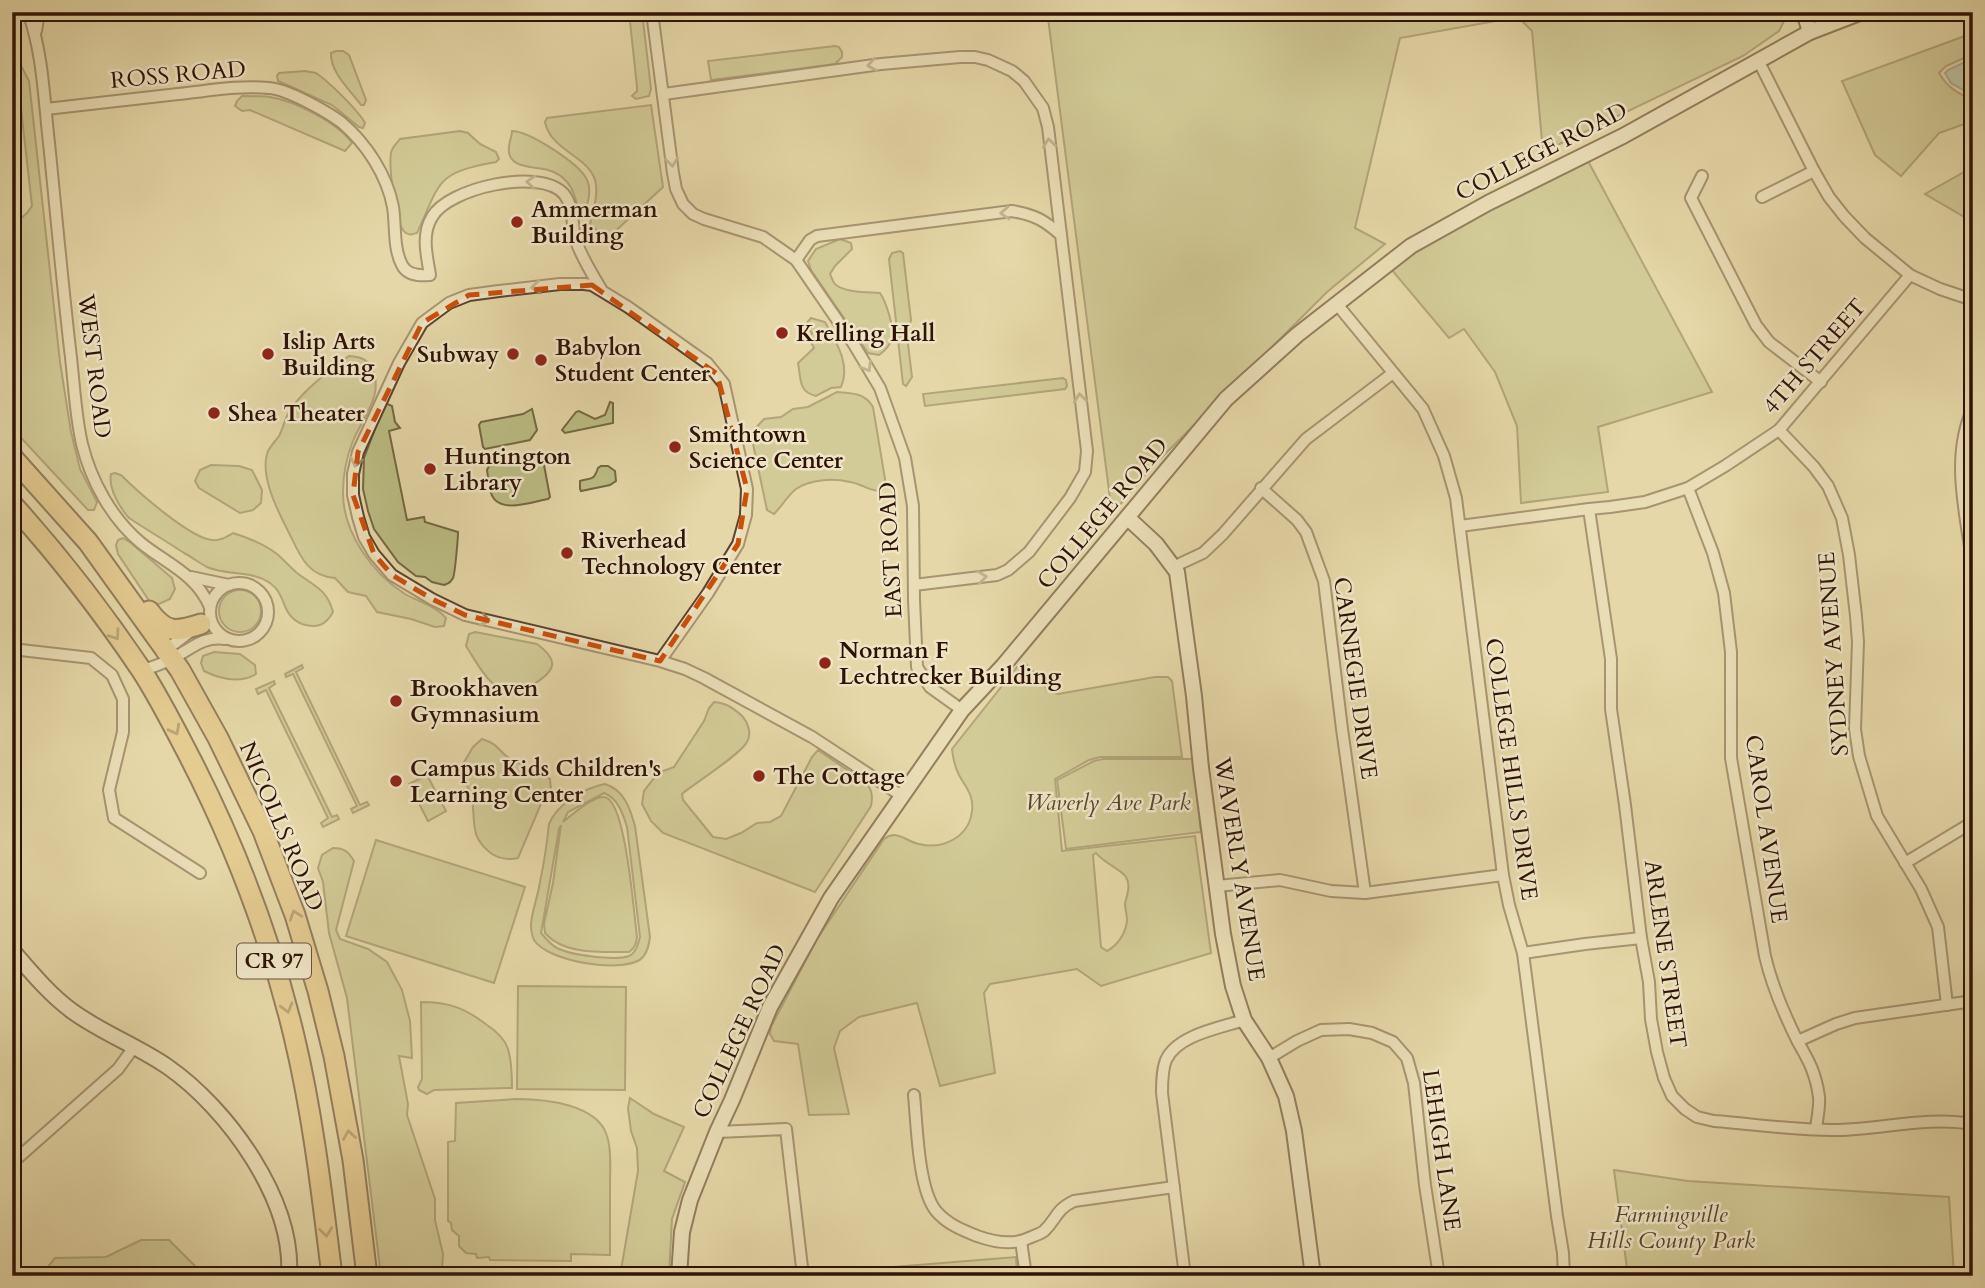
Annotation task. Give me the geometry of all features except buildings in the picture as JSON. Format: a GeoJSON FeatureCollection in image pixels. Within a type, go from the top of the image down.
{"type":"FeatureCollection","features":[{"type":"Feature","properties":{"kind":"highway","name":"NICOLLS ROAD"},"geometry":{"type":"LineString","coordinates":[[12,457],[110,570],[169,654],[218,738],[263,831],[295,915],[318,991],[339,1079],[353,1160],[367,1276]]}},
{"type":"Feature","properties":{"kind":"highway","name":"CR 97"},"geometry":{"type":"LineString","coordinates":[[12,504],[66,568],[141,671],[171,721],[225,830],[253,900],[294,1035],[308,1101],[332,1276]]}},
{"type":"Feature","properties":{"kind":"highway"},"geometry":{"type":"LineString","coordinates":[[59,508],[106,552],[162,626],[180,630],[207,613]]}},
{"type":"Feature","properties":{"kind":"street","name":"WEST ROAD"},"geometry":{"type":"LineString","coordinates":[[28,12],[36,34],[46,109],[58,242],[82,444],[99,489],[127,530],[191,577],[206,597],[207,613]]}},
{"type":"Feature","properties":{"kind":"street","name":"WEST ROAD"},"geometry":{"type":"LineString","coordinates":[[36,34],[39,12]]}},
{"type":"Feature","properties":{"kind":"street","name":"EAST ROAD"},"geometry":{"type":"LineString","coordinates":[[653,12],[676,189],[683,204],[693,214],[704,219],[763,237],[796,260],[853,343],[880,388],[905,458],[913,506],[917,667],[930,687],[962,710]]}},
{"type":"Feature","properties":{"kind":"street"},"geometry":{"type":"LineString","coordinates":[[1804,12],[1810,32]]}},
{"type":"Feature","properties":{"kind":"street","name":"COLLEGE ROAD"},"geometry":{"type":"LineString","coordinates":[[679,1276],[682,1231],[690,1200],[717,1132],[770,1007],[831,898],[962,710],[1003,666],[1226,399],[1286,344],[1411,246],[1623,136],[1810,32],[1862,12]]}},
{"type":"Feature","properties":{"kind":"street"},"geometry":{"type":"LineString","coordinates":[[664,94],[881,64],[975,57],[1012,71],[1024,81],[1043,108],[1048,127],[1087,451],[1085,472],[1070,498],[1029,552],[1008,570],[997,575],[914,585]]}},
{"type":"Feature","properties":{"kind":"street"},"geometry":{"type":"LineString","coordinates":[[1758,60],[1829,197],[1850,222],[1910,275],[1973,300]]}},
{"type":"Feature","properties":{"kind":"street","name":"ROSS ROAD"},"geometry":{"type":"LineString","coordinates":[[46,109],[224,88],[272,88],[307,101],[340,122],[367,149],[387,186],[393,207],[397,247],[405,271],[421,276],[430,275],[425,237],[439,206],[454,197],[497,185],[522,181],[538,182],[554,187],[564,195],[571,207],[576,240],[602,291]]}},
{"type":"Feature","properties":{"kind":"street"},"geometry":{"type":"LineString","coordinates":[[1762,197],[1814,170]]}},
{"type":"Feature","properties":{"kind":"street"},"geometry":{"type":"LineString","coordinates":[[1702,176],[1691,198],[1756,326],[1769,342],[1821,382]]}},
{"type":"Feature","properties":{"kind":"street"},"geometry":{"type":"LineString","coordinates":[[796,260],[810,240],[817,236],[1012,211],[1032,214],[1061,235]]}},
{"type":"Feature","properties":{"kind":"street","name":"4TH STREET"},"geometry":{"type":"LineString","coordinates":[[1460,526],[1610,508],[1645,502],[1688,488],[1779,430],[1910,275]]}},
{"type":"Feature","properties":{"kind":"street"},"geometry":{"type":"LineString","coordinates":[[660,661],[708,593],[738,544],[746,515],[747,489],[724,385],[707,363],[602,291],[584,284],[559,284],[469,296],[449,303],[422,323],[399,363],[358,453],[353,474],[354,495],[364,537],[392,575],[432,600],[472,617],[685,669],[812,737],[902,796]]}},
{"type":"Feature","properties":{"kind":"street","name":"COLLEGE HILLS DRIVE"},"geometry":{"type":"LineString","coordinates":[[1336,303],[1423,409],[1444,456],[1456,498],[1503,875],[1508,905],[1523,953],[1564,1276]]}},
{"type":"Feature","properties":{"kind":"street"},"geometry":{"type":"LineString","coordinates":[[1173,567],[1203,553],[1223,534],[1306,439],[1393,373]]}},
{"type":"Feature","properties":{"kind":"street"},"geometry":{"type":"LineString","coordinates":[[1973,408],[1961,461],[1973,566]]}},
{"type":"Feature","properties":{"kind":"street","name":"SYDNEY AVENUE"},"geometry":{"type":"LineString","coordinates":[[1779,430],[1828,486],[1842,518],[1857,629],[1855,729],[1859,756],[1877,816],[1921,889],[1937,927],[1947,1005]]}},
{"type":"Feature","properties":{"kind":"street","name":"CARNEGIE DRIVE"},"geometry":{"type":"LineString","coordinates":[[1261,488],[1297,520],[1306,533],[1324,581],[1366,893]]}},
{"type":"Feature","properties":{"kind":"street","name":"CAROL AVENUE"},"geometry":{"type":"LineString","coordinates":[[1688,488],[1713,553],[1724,593],[1731,652],[1731,758],[1761,938],[1771,982],[1810,1061],[1819,1099],[1816,1129]]}},
{"type":"Feature","properties":{"kind":"street","name":"ARLENE STREET"},"geometry":{"type":"LineString","coordinates":[[1589,509],[1611,659],[1611,709],[1649,982],[1651,1019],[1664,1078],[1672,1096],[1697,1117],[1714,1121],[1839,1130],[1931,1121],[1973,1124]]}},
{"type":"Feature","properties":{"kind":"street","name":"WAVERLY AVENUE"},"geometry":{"type":"LineString","coordinates":[[1128,518],[1156,544],[1177,573],[1223,934],[1233,986],[1244,1020],[1269,1058],[1286,1096],[1294,1131],[1313,1276]]}},
{"type":"Feature","properties":{"kind":"street","name":"WEST ROAD"},"geometry":{"type":"LineString","coordinates":[[191,577],[229,585]]}},
{"type":"Feature","properties":{"kind":"street"},"geometry":{"type":"LineString","coordinates":[[141,671],[169,654],[206,639],[245,641],[260,633],[268,617],[266,600],[254,587],[246,584],[229,585],[216,594],[207,613],[169,654]]}},
{"type":"Feature","properties":{"kind":"street"},"geometry":{"type":"LineString","coordinates":[[207,613],[216,631],[228,639]]}},
{"type":"Feature","properties":{"kind":"street"},"geometry":{"type":"LineString","coordinates":[[12,649],[91,658],[112,675],[123,699],[123,732],[109,790],[114,818],[200,873]]}},
{"type":"Feature","properties":{"kind":"street"},"geometry":{"type":"LineString","coordinates":[[1905,863],[1973,822]]}},
{"type":"Feature","properties":{"kind":"street"},"geometry":{"type":"LineString","coordinates":[[1217,886],[1280,880],[1331,891],[1366,893],[1503,875]]}},
{"type":"Feature","properties":{"kind":"street"},"geometry":{"type":"LineString","coordinates":[[1523,953],[1641,938]]}},
{"type":"Feature","properties":{"kind":"street"},"geometry":{"type":"LineString","coordinates":[[12,950],[58,1000],[86,1020],[180,1076],[224,1120],[250,1157],[282,1219],[288,1244],[289,1276]]}},
{"type":"Feature","properties":{"kind":"street"},"geometry":{"type":"LineString","coordinates":[[1798,1041],[1855,1018],[1973,1002]]}},
{"type":"Feature","properties":{"kind":"street"},"geometry":{"type":"LineString","coordinates":[[1185,1276],[1162,1075],[1166,1058],[1178,1043],[1244,1020]]}},
{"type":"Feature","properties":{"kind":"street","name":"LEHIGH LANE"},"geometry":{"type":"LineString","coordinates":[[1269,1058],[1321,1030],[1349,1029],[1372,1033],[1393,1042],[1407,1058],[1414,1083],[1425,1185],[1439,1276]]}},
{"type":"Feature","properties":{"kind":"street"},"geometry":{"type":"LineString","coordinates":[[12,1163],[118,1069],[134,1047]]}},
{"type":"Feature","properties":{"kind":"street"},"geometry":{"type":"LineString","coordinates":[[914,1096],[924,1185],[931,1203],[949,1223],[985,1238],[1007,1242],[1021,1241],[1043,1231],[1054,1216],[1074,1201],[1174,1187]]}},
{"type":"Feature","properties":{"kind":"street"},"geometry":{"type":"LineString","coordinates":[[717,1132],[786,1129],[803,1276]]}},
{"type":"Feature","properties":{"kind":"street"},"geometry":{"type":"LineString","coordinates":[[1021,1241],[1026,1276]]}},
{"type":"Feature","properties":{"kind":"highlighted area"},"geometry":{"type":"Polygon","coordinates":[[[592,285],[717,374],[747,489],[738,544],[660,661],[465,615],[432,599],[392,575],[374,554],[353,495],[358,452],[422,323],[469,295],[592,285]]]}},
{"type":"Feature","properties":{"kind":"green space"},"geometry":{"type":"Polygon","coordinates":[[[629,12],[642,12],[651,89],[649,96],[636,99],[632,96],[637,87],[629,12]]]}},
{"type":"Feature","properties":{"kind":"green space"},"geometry":{"type":"Polygon","coordinates":[[[1037,12],[1786,12],[1786,17],[1779,31],[1743,56],[1543,152],[1532,31],[1518,17],[1400,38],[1355,228],[1385,244],[1327,292],[1149,470],[1112,514],[1048,18],[1041,19],[1037,12]]]}},
{"type":"Feature","properties":{"kind":"green space"},"geometry":{"type":"Polygon","coordinates":[[[1973,33],[1973,54],[1946,66],[1939,73],[1954,90],[1966,97],[1973,96],[1973,121],[1939,133],[1901,176],[1875,155],[1842,81],[1973,33]]]}},
{"type":"Feature","properties":{"kind":"green space"},"geometry":{"type":"Polygon","coordinates":[[[12,41],[14,52],[29,81],[60,362],[71,432],[80,469],[97,502],[94,510],[88,510],[12,428],[12,226],[32,206],[18,82],[12,78],[12,41]]]}},
{"type":"Feature","properties":{"kind":"green space"},"geometry":{"type":"Polygon","coordinates":[[[839,47],[842,57],[835,64],[711,80],[708,61],[839,47]]]}},
{"type":"Feature","properties":{"kind":"green space"},"geometry":{"type":"Polygon","coordinates":[[[336,51],[349,55],[366,100],[364,105],[361,105],[337,74],[331,53],[336,51]]]}},
{"type":"Feature","properties":{"kind":"green space"},"geometry":{"type":"Polygon","coordinates":[[[279,73],[316,73],[328,82],[356,111],[365,123],[363,128],[332,105],[278,81],[279,73]]]}},
{"type":"Feature","properties":{"kind":"green space"},"geometry":{"type":"Polygon","coordinates":[[[242,96],[270,97],[303,108],[326,120],[352,143],[345,151],[250,110],[242,111],[235,106],[242,96]]]}},
{"type":"Feature","properties":{"kind":"green space"},"geometry":{"type":"Polygon","coordinates":[[[651,105],[663,187],[609,237],[603,236],[590,224],[596,191],[591,172],[585,164],[554,140],[545,122],[547,118],[651,105]]]}},
{"type":"Feature","properties":{"kind":"green space"},"geometry":{"type":"Polygon","coordinates":[[[460,131],[468,133],[480,144],[496,152],[499,159],[461,170],[443,182],[436,191],[417,233],[406,233],[399,220],[394,196],[392,149],[400,139],[460,131]]]}},
{"type":"Feature","properties":{"kind":"green space"},"geometry":{"type":"Polygon","coordinates":[[[512,131],[541,142],[564,157],[586,178],[588,202],[581,215],[572,189],[563,178],[551,171],[522,165],[512,159],[509,147],[512,131]]]}},
{"type":"Feature","properties":{"kind":"green space"},"geometry":{"type":"Polygon","coordinates":[[[1588,161],[1712,392],[1598,427],[1608,492],[1521,503],[1517,426],[1495,372],[1464,329],[1449,338],[1391,269],[1426,243],[1588,161]]]}},
{"type":"Feature","properties":{"kind":"green space"},"geometry":{"type":"Polygon","coordinates":[[[1973,167],[1973,222],[1925,194],[1973,167]]]}},
{"type":"Feature","properties":{"kind":"green space"},"geometry":{"type":"Polygon","coordinates":[[[840,239],[851,243],[852,249],[830,274],[834,283],[852,291],[880,293],[887,308],[892,337],[879,355],[868,353],[811,270],[808,261],[816,249],[840,239]]]}},
{"type":"Feature","properties":{"kind":"green space"},"geometry":{"type":"Polygon","coordinates":[[[892,253],[903,253],[911,320],[907,336],[912,377],[906,386],[903,384],[889,259],[892,253]]]}},
{"type":"Feature","properties":{"kind":"green space"},"geometry":{"type":"Polygon","coordinates":[[[811,318],[825,322],[841,353],[844,370],[841,387],[831,388],[816,396],[803,388],[798,363],[814,348],[809,338],[812,333],[805,325],[811,318]]]}},
{"type":"Feature","properties":{"kind":"green space"},"geometry":{"type":"Polygon","coordinates":[[[349,356],[369,364],[376,386],[371,405],[353,441],[345,467],[343,493],[348,523],[371,564],[393,586],[442,614],[446,618],[444,626],[435,627],[377,612],[366,596],[348,592],[335,578],[312,570],[298,552],[272,497],[266,474],[267,454],[279,436],[290,410],[311,386],[349,356]]]}},
{"type":"Feature","properties":{"kind":"green space"},"geometry":{"type":"Polygon","coordinates":[[[1063,378],[1066,380],[1065,389],[925,406],[923,394],[1063,378]]]}},
{"type":"Feature","properties":{"kind":"green space"},"geometry":{"type":"Polygon","coordinates":[[[837,392],[862,396],[873,407],[886,485],[881,491],[837,480],[809,483],[793,491],[774,514],[767,510],[753,444],[753,431],[764,419],[781,417],[793,409],[808,407],[837,392]]]}},
{"type":"Feature","properties":{"kind":"green space"},"geometry":{"type":"Polygon","coordinates":[[[610,402],[613,403],[613,423],[565,433],[562,430],[576,412],[595,419],[605,415],[610,402]]]}},
{"type":"Feature","properties":{"kind":"green space"},"geometry":{"type":"Polygon","coordinates":[[[385,403],[392,406],[395,422],[400,428],[389,431],[407,520],[424,517],[425,522],[458,532],[454,575],[450,582],[444,585],[416,576],[398,562],[374,529],[368,511],[363,489],[364,458],[385,403]]]}},
{"type":"Feature","properties":{"kind":"green space"},"geometry":{"type":"Polygon","coordinates":[[[532,409],[537,430],[530,440],[485,449],[483,447],[479,425],[481,422],[523,414],[532,409]]]}},
{"type":"Feature","properties":{"kind":"green space"},"geometry":{"type":"Polygon","coordinates":[[[534,459],[544,465],[550,497],[516,505],[501,504],[495,500],[489,484],[489,466],[534,459]]]}},
{"type":"Feature","properties":{"kind":"green space"},"geometry":{"type":"Polygon","coordinates":[[[211,465],[239,466],[252,470],[262,490],[261,503],[253,510],[240,513],[199,488],[195,481],[200,470],[211,465]]]}},
{"type":"Feature","properties":{"kind":"green space"},"geometry":{"type":"Polygon","coordinates":[[[601,466],[608,466],[615,471],[616,481],[610,485],[581,491],[580,481],[593,478],[601,466]]]}},
{"type":"Feature","properties":{"kind":"green space"},"geometry":{"type":"Polygon","coordinates":[[[111,474],[121,475],[178,523],[202,537],[218,540],[233,533],[272,550],[323,593],[333,612],[324,623],[317,626],[302,624],[287,611],[279,593],[270,583],[255,576],[207,567],[129,518],[113,491],[111,474]]]}},
{"type":"Feature","properties":{"kind":"green space"},"geometry":{"type":"Polygon","coordinates":[[[123,538],[172,578],[175,589],[170,599],[159,604],[150,602],[118,554],[116,545],[118,540],[123,538]]]}},
{"type":"Feature","properties":{"kind":"green space"},"geometry":{"type":"Polygon","coordinates":[[[240,590],[255,596],[261,611],[255,626],[240,632],[225,626],[219,611],[225,596],[240,590]]]}},
{"type":"Feature","properties":{"kind":"green space"},"geometry":{"type":"Polygon","coordinates":[[[475,632],[537,644],[549,656],[552,666],[547,675],[519,693],[503,690],[484,674],[466,646],[469,634],[475,632]]]}},
{"type":"Feature","properties":{"kind":"green space"},"geometry":{"type":"Polygon","coordinates":[[[214,652],[240,654],[255,665],[256,674],[243,679],[230,679],[204,671],[201,663],[203,656],[214,652]]]}},
{"type":"Feature","properties":{"kind":"green space"},"geometry":{"type":"Polygon","coordinates":[[[1025,663],[1043,681],[1047,691],[1058,694],[1155,677],[1168,677],[1172,681],[1182,757],[1100,757],[1089,760],[1055,779],[1062,851],[1195,836],[1211,953],[1101,986],[1077,969],[990,984],[984,993],[995,1073],[940,1086],[917,1003],[859,1017],[840,1031],[834,1048],[849,1114],[809,1115],[798,1044],[774,1041],[770,1034],[771,1027],[817,939],[884,839],[897,835],[919,844],[937,845],[953,840],[966,828],[972,811],[972,800],[956,769],[952,749],[1017,667],[1025,663]],[[1096,853],[1093,855],[1101,947],[1107,951],[1118,942],[1125,929],[1128,884],[1124,874],[1096,853]]]}},
{"type":"Feature","properties":{"kind":"green space"},"geometry":{"type":"Polygon","coordinates":[[[302,665],[303,668],[296,672],[360,805],[367,802],[369,805],[353,813],[351,809],[357,806],[293,674],[286,677],[285,674],[302,665]]]}},
{"type":"Feature","properties":{"kind":"green space"},"geometry":{"type":"Polygon","coordinates":[[[274,681],[275,684],[269,688],[332,817],[337,815],[339,819],[323,827],[321,823],[328,818],[266,690],[258,694],[256,689],[274,681]]]}},
{"type":"Feature","properties":{"kind":"green space"},"geometry":{"type":"Polygon","coordinates":[[[714,702],[726,705],[740,714],[749,732],[743,748],[682,794],[683,800],[713,837],[726,839],[757,823],[770,822],[781,816],[818,750],[869,787],[871,806],[815,892],[663,833],[651,821],[642,804],[644,791],[658,773],[674,767],[714,702]]]}},
{"type":"Feature","properties":{"kind":"green space"},"geometry":{"type":"Polygon","coordinates":[[[482,739],[509,758],[550,779],[551,790],[543,799],[518,858],[504,859],[495,856],[480,842],[475,830],[471,796],[460,769],[473,747],[482,739]]]}},
{"type":"Feature","properties":{"kind":"green space","name":"Waverly Ave Park"},"geometry":{"type":"Polygon","coordinates":[[[1103,759],[1193,759],[1201,832],[1066,849],[1057,780],[1103,759]]]}},
{"type":"Feature","properties":{"kind":"green space"},"geometry":{"type":"Polygon","coordinates":[[[427,775],[446,811],[428,821],[409,784],[427,775]]]}},
{"type":"Feature","properties":{"kind":"green space"},"geometry":{"type":"Polygon","coordinates":[[[605,784],[612,787],[622,795],[628,806],[635,826],[650,937],[643,957],[621,965],[588,964],[554,954],[534,940],[531,930],[549,824],[565,804],[580,793],[605,784]],[[604,793],[568,812],[563,822],[594,800],[604,797],[612,802],[628,860],[637,937],[635,946],[629,952],[584,951],[562,945],[545,933],[544,924],[561,825],[541,933],[563,951],[614,958],[633,953],[640,937],[627,827],[619,807],[604,793]]]}},
{"type":"Feature","properties":{"kind":"green space"},"geometry":{"type":"Polygon","coordinates":[[[376,840],[525,887],[494,983],[346,936],[376,840]]]}},
{"type":"Feature","properties":{"kind":"green space"},"geometry":{"type":"Polygon","coordinates":[[[333,848],[345,851],[354,861],[336,930],[340,939],[368,949],[387,962],[402,990],[410,1021],[412,1058],[399,1056],[408,1104],[407,1115],[435,1199],[435,1220],[443,1254],[442,1269],[438,1276],[381,1276],[347,998],[329,933],[323,882],[318,868],[322,855],[333,848]]]}},
{"type":"Feature","properties":{"kind":"green space"},"geometry":{"type":"Polygon","coordinates":[[[518,986],[626,987],[625,1090],[517,1089],[518,986]]]}},
{"type":"Feature","properties":{"kind":"green space"},"geometry":{"type":"Polygon","coordinates":[[[421,1002],[456,1007],[471,1014],[497,1033],[508,1049],[512,1088],[434,1090],[427,1094],[419,1090],[422,1079],[421,1002]]]}},
{"type":"Feature","properties":{"kind":"green space"},"geometry":{"type":"Polygon","coordinates":[[[630,1098],[654,1114],[684,1127],[664,1171],[685,1182],[672,1219],[669,1276],[620,1276],[638,1171],[637,1148],[631,1131],[628,1108],[630,1098]]]}},
{"type":"Feature","properties":{"kind":"green space"},"geometry":{"type":"Polygon","coordinates":[[[541,1100],[569,1106],[582,1110],[602,1125],[609,1141],[610,1153],[610,1255],[571,1254],[571,1261],[490,1260],[489,1257],[477,1258],[476,1254],[466,1253],[459,1246],[459,1236],[448,1221],[448,1142],[455,1141],[456,1103],[541,1100]]]}},
{"type":"Feature","properties":{"kind":"green space","name":"Farmingville Hills County Park"},"geometry":{"type":"Polygon","coordinates":[[[1614,1170],[1688,1181],[1949,1197],[1954,1276],[1628,1276],[1614,1170]]]}},
{"type":"Feature","properties":{"kind":"green space"},"geometry":{"type":"Polygon","coordinates":[[[141,1240],[169,1240],[205,1276],[44,1276],[43,1273],[55,1258],[106,1257],[141,1240]]]}},
{"type":"Feature","properties":{"kind":"green space"},"geometry":{"type":"Polygon","coordinates":[[[1016,1257],[1017,1276],[885,1276],[893,1267],[1016,1257]]]}},
{"type":"Feature","properties":{"kind":"shaded area"},"geometry":{"type":"Polygon","coordinates":[[[1973,58],[1973,91],[1967,92],[1951,83],[1945,73],[1973,58]]]}},
{"type":"Feature","properties":{"kind":"place","name":"Ammerman Building"},"geometry":{"type":"Point","coordinates":[517,222]}},
{"type":"Feature","properties":{"kind":"place","name":"Krelling Hall"},"geometry":{"type":"Point","coordinates":[782,333]}},
{"type":"Feature","properties":{"kind":"place","name":"Islip Arts Building"},"geometry":{"type":"Point","coordinates":[268,354]}},
{"type":"Feature","properties":{"kind":"place","name":"Subway"},"geometry":{"type":"Point","coordinates":[513,354]}},
{"type":"Feature","properties":{"kind":"place","name":"Babylon Student Center"},"geometry":{"type":"Point","coordinates":[541,360]}},
{"type":"Feature","properties":{"kind":"place","name":"Shea Theater"},"geometry":{"type":"Point","coordinates":[214,413]}},
{"type":"Feature","properties":{"kind":"place","name":"Smithtown Science Center"},"geometry":{"type":"Point","coordinates":[675,447]}},
{"type":"Feature","properties":{"kind":"place","name":"Huntington Library"},"geometry":{"type":"Point","coordinates":[430,469]}},
{"type":"Feature","properties":{"kind":"place","name":"Riverhead Technology Center"},"geometry":{"type":"Point","coordinates":[567,553]}},
{"type":"Feature","properties":{"kind":"place","name":"Norman F Lechtrecker Building"},"geometry":{"type":"Point","coordinates":[825,663]}},
{"type":"Feature","properties":{"kind":"place","name":"Brookhaven Gymnasium"},"geometry":{"type":"Point","coordinates":[396,701]}},
{"type":"Feature","properties":{"kind":"place","name":"The Cottage"},"geometry":{"type":"Point","coordinates":[759,776]}},
{"type":"Feature","properties":{"kind":"place","name":"Campus Kids Children's Learning Center"},"geometry":{"type":"Point","coordinates":[396,781]}}]}
